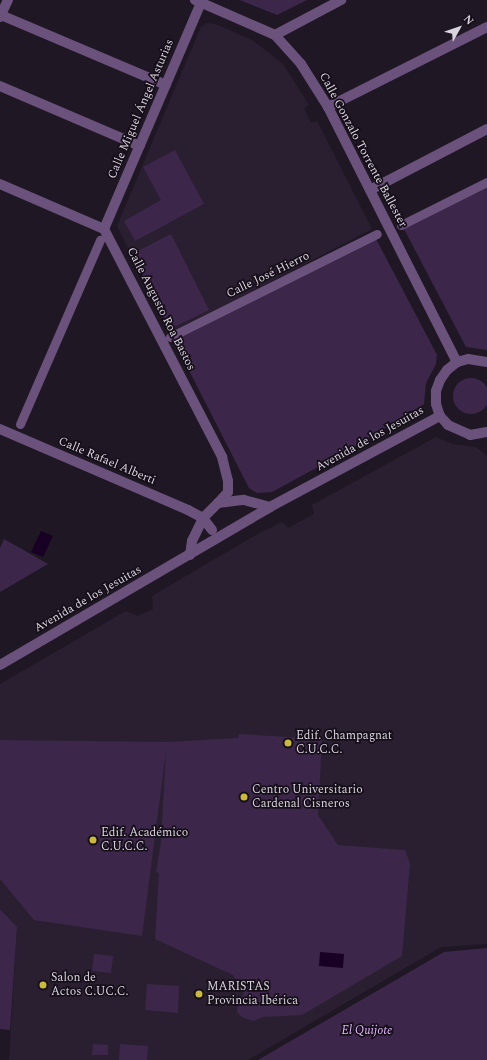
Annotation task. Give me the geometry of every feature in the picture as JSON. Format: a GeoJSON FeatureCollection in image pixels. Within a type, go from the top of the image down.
{"type":"FeatureCollection","features":[{"type":"Feature","properties":{"kind":"street"},"geometry":{"type":"LineString","coordinates":[[8,0],[0,16],[166,85]]}},
{"type":"Feature","properties":{"kind":"street"},"geometry":{"type":"LineString","coordinates":[[275,35],[341,0]]}},
{"type":"Feature","properties":{"kind":"street","name":"Calle Gonzalo Torrente Ballester"},"geometry":{"type":"LineString","coordinates":[[199,1],[275,35],[302,64],[328,107],[457,362]]}},
{"type":"Feature","properties":{"kind":"street","name":"Calle Miguel Ángel Asturias"},"geometry":{"type":"LineString","coordinates":[[104,229],[166,85],[199,1]]}},
{"type":"Feature","properties":{"kind":"street"},"geometry":{"type":"LineString","coordinates":[[328,107],[487,27]]}},
{"type":"Feature","properties":{"kind":"street"},"geometry":{"type":"LineString","coordinates":[[0,86],[140,146]]}},
{"type":"Feature","properties":{"kind":"street"},"geometry":{"type":"LineString","coordinates":[[370,190],[487,129]]}},
{"type":"Feature","properties":{"kind":"street"},"geometry":{"type":"LineString","coordinates":[[401,226],[487,182]]}},
{"type":"Feature","properties":{"kind":"street"},"geometry":{"type":"LineString","coordinates":[[0,184],[104,229]]}},
{"type":"Feature","properties":{"kind":"street","name":"Calle Augusto Roa Bastos"},"geometry":{"type":"LineString","coordinates":[[104,229],[222,458],[228,480],[228,492],[218,503]]}},
{"type":"Feature","properties":{"kind":"street","name":"Calle José Hierro"},"geometry":{"type":"LineString","coordinates":[[170,337],[377,234]]}},
{"type":"Feature","properties":{"kind":"street"},"geometry":{"type":"LineString","coordinates":[[20,424],[100,240]]}},
{"type":"Feature","properties":{"kind":"street"},"geometry":{"type":"LineString","coordinates":[[487,362],[468,359],[457,362],[447,370],[438,386],[436,404],[440,416],[458,432],[470,435],[487,432]]}},
{"type":"Feature","properties":{"kind":"street","name":"Avenida de los Jesuitas"},"geometry":{"type":"LineString","coordinates":[[0,665],[216,540],[270,507],[440,416]]}},
{"type":"Feature","properties":{"kind":"street","name":"Calle Rafael Alberti"},"geometry":{"type":"LineString","coordinates":[[0,429],[207,514]]}},
{"type":"Feature","properties":{"kind":"street"},"geometry":{"type":"LineString","coordinates":[[190,555],[192,541],[207,514],[218,503],[244,500],[270,507]]}},
{"type":"Feature","properties":{"kind":"street"},"geometry":{"type":"LineString","coordinates":[[207,514],[216,540]]}},
{"type":"Feature","properties":{"kind":"shaded area"},"geometry":{"type":"Polygon","coordinates":[[[207,23],[215,24],[252,40],[283,64],[309,105],[304,108],[311,123],[317,121],[372,229],[171,333],[117,226],[201,27],[207,23]]]}},
{"type":"Feature","properties":{"kind":"shaded area","name":"Centro Universitario Cardenal Cisneros"},"geometry":{"type":"Polygon","coordinates":[[[436,437],[452,444],[476,447],[487,456],[487,944],[441,947],[248,1060],[9,1060],[17,927],[0,909],[0,684],[126,611],[138,616],[153,609],[152,596],[254,536],[282,522],[288,528],[314,514],[312,505],[436,437]]]}},
{"type":"Feature","properties":{"kind":"shaded area"},"geometry":{"type":"Polygon","coordinates":[[[41,531],[53,536],[43,557],[31,552],[41,531]]]}},
{"type":"Feature","properties":{"kind":"shaded area"},"geometry":{"type":"Polygon","coordinates":[[[320,952],[344,954],[343,968],[319,966],[320,952]]]}},
{"type":"Feature","properties":{"kind":"green space"},"geometry":{"type":"Polygon","coordinates":[[[240,0],[307,0],[277,15],[240,0]]]}},
{"type":"Feature","properties":{"kind":"green space"},"geometry":{"type":"Polygon","coordinates":[[[175,150],[204,204],[135,241],[124,221],[161,200],[143,167],[175,150]]]}},
{"type":"Feature","properties":{"kind":"green space"},"geometry":{"type":"Polygon","coordinates":[[[487,188],[487,350],[466,347],[404,229],[487,188]]]}},
{"type":"Feature","properties":{"kind":"green space"},"geometry":{"type":"Polygon","coordinates":[[[171,234],[209,310],[170,329],[132,254],[171,234]]]}},
{"type":"Feature","properties":{"kind":"green space"},"geometry":{"type":"Polygon","coordinates":[[[375,237],[437,355],[436,364],[426,383],[424,404],[351,449],[272,492],[257,493],[249,488],[173,339],[375,237]]]}},
{"type":"Feature","properties":{"kind":"green space"},"geometry":{"type":"Polygon","coordinates":[[[475,378],[484,383],[488,389],[488,403],[484,409],[475,414],[467,414],[458,409],[454,403],[453,392],[458,383],[464,379],[475,378]]]}},
{"type":"Feature","properties":{"kind":"green space"},"geometry":{"type":"Polygon","coordinates":[[[4,539],[48,564],[0,592],[0,548],[4,539]]]}},
{"type":"Feature","properties":{"kind":"green space"},"geometry":{"type":"Polygon","coordinates":[[[239,734],[322,739],[318,815],[338,845],[405,850],[410,864],[402,956],[302,1015],[263,1017],[253,1021],[242,1017],[237,1012],[238,1000],[244,994],[233,975],[155,939],[159,873],[156,872],[161,842],[166,751],[142,936],[34,920],[0,879],[0,740],[167,742],[238,738],[239,734]]]}},
{"type":"Feature","properties":{"kind":"green space"},"geometry":{"type":"Polygon","coordinates":[[[0,909],[17,927],[10,1030],[0,1029],[0,909]]]}},
{"type":"Feature","properties":{"kind":"green space","name":"El Quijote"},"geometry":{"type":"Polygon","coordinates":[[[487,948],[487,1060],[258,1060],[444,952],[487,948]]]}},
{"type":"Feature","properties":{"kind":"green space"},"geometry":{"type":"Polygon","coordinates":[[[94,954],[113,956],[111,973],[92,971],[94,954]]]}},
{"type":"Feature","properties":{"kind":"green space"},"geometry":{"type":"Polygon","coordinates":[[[147,984],[179,986],[178,1013],[145,1010],[147,984]]]}},
{"type":"Feature","properties":{"kind":"green space"},"geometry":{"type":"Polygon","coordinates":[[[93,1044],[108,1045],[108,1055],[92,1055],[93,1044]]]}},
{"type":"Feature","properties":{"kind":"green space"},"geometry":{"type":"Polygon","coordinates":[[[120,1044],[148,1046],[147,1060],[119,1060],[120,1044]]]}},
{"type":"Feature","properties":{"kind":"place","name":"Edif. Champagnat C.U.C.C."},"geometry":{"type":"Point","coordinates":[288,743]}},
{"type":"Feature","properties":{"kind":"place","name":"Centro Universitario Cardenal Cisneros"},"geometry":{"type":"Point","coordinates":[244,797]}},
{"type":"Feature","properties":{"kind":"place","name":"Edif. Académico C.U.C.C."},"geometry":{"type":"Point","coordinates":[93,840]}},
{"type":"Feature","properties":{"kind":"place","name":"Salon de Actos C.UC.C."},"geometry":{"type":"Point","coordinates":[43,985]}},
{"type":"Feature","properties":{"kind":"place","name":"MARISTAS Provincia Ibérica"},"geometry":{"type":"Point","coordinates":[199,994]}}]}
